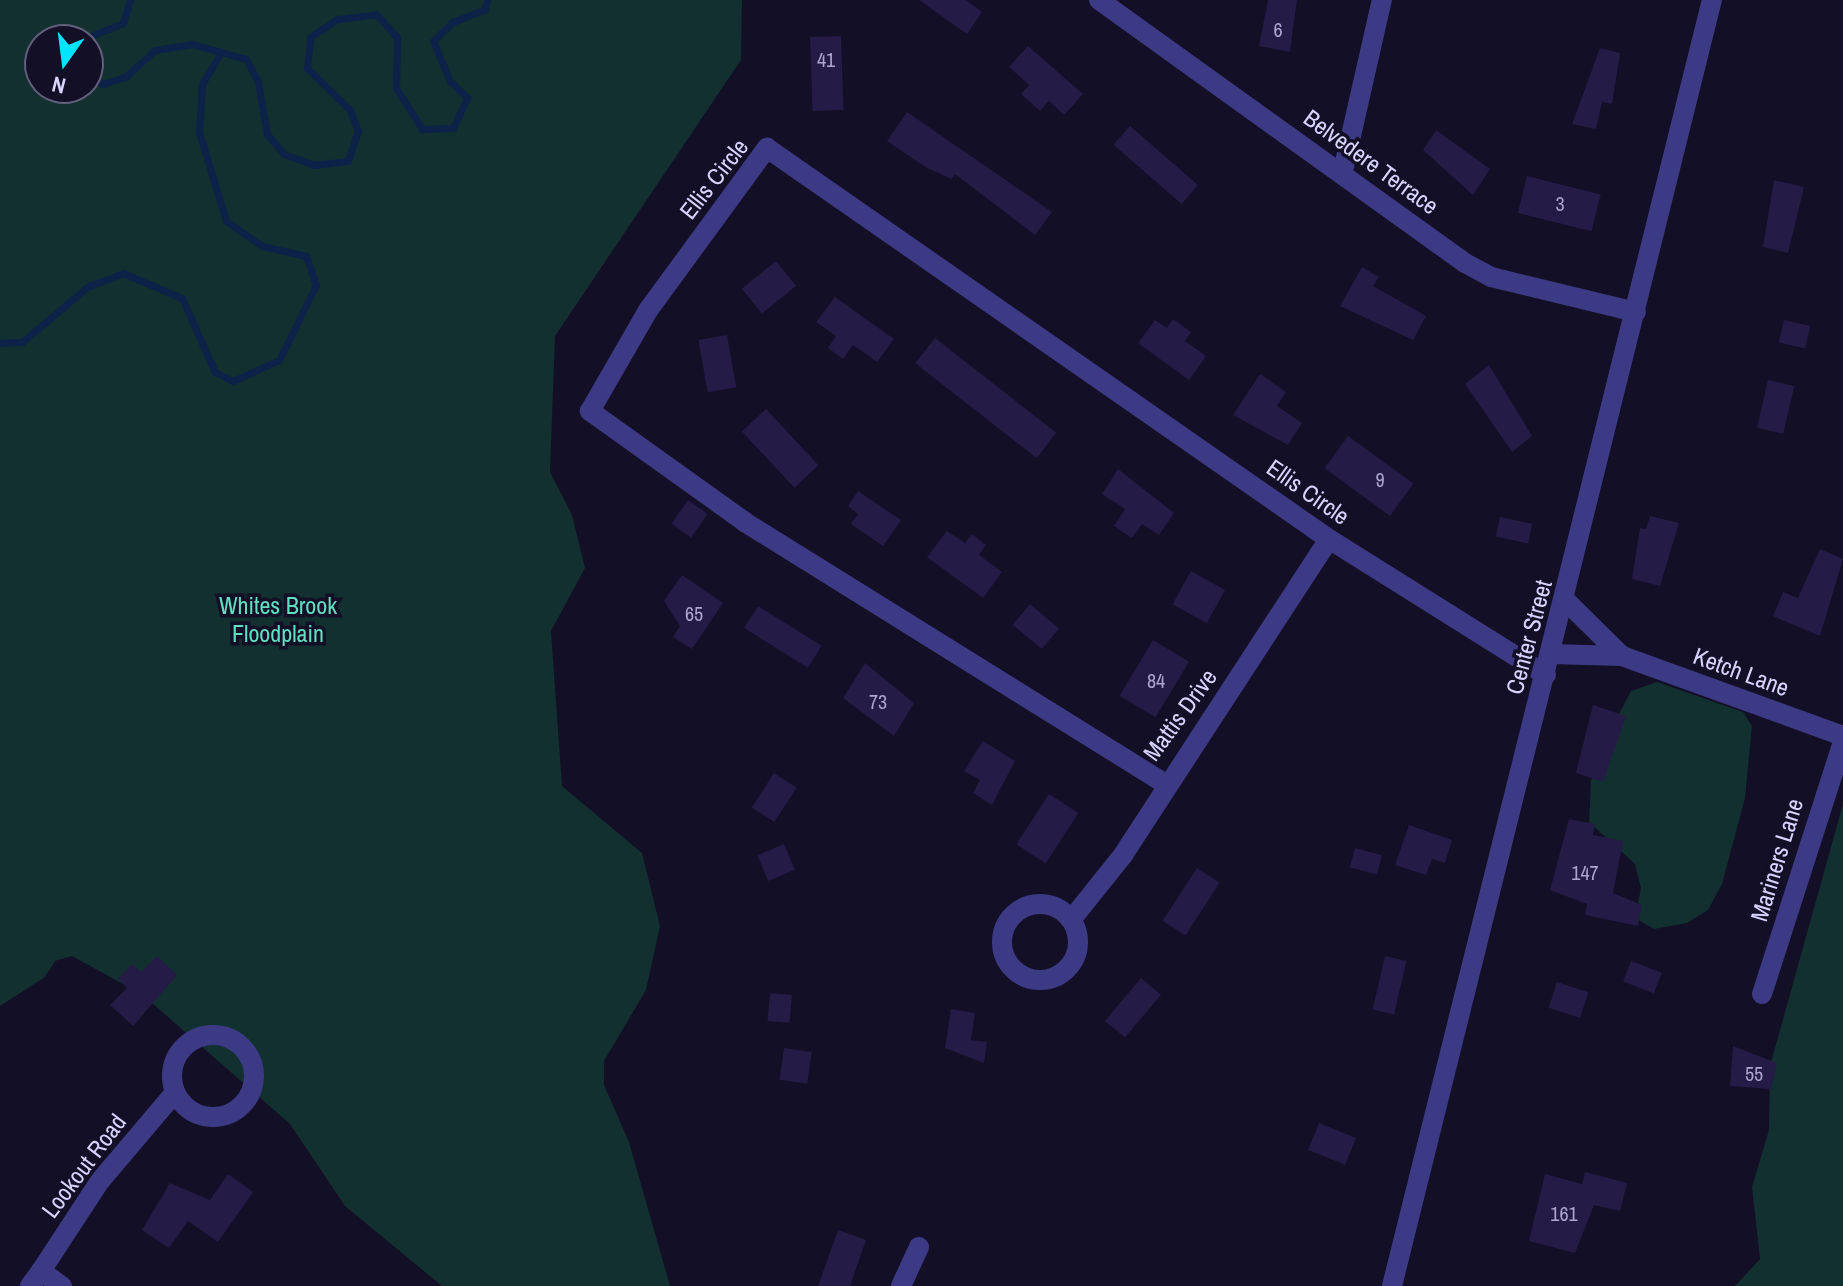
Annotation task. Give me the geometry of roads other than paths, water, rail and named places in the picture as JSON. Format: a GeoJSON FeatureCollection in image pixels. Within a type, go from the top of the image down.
{"type":"FeatureCollection","features":[{"type":"Feature","properties":{"kind":"street","name":"Belvedere Terrace"},"geometry":{"type":"LineString","coordinates":[[1099,0],[1491,277],[1636,312]]}},
{"type":"Feature","properties":{"kind":"street"},"geometry":{"type":"LineString","coordinates":[[1343,171],[1382,0]]}},
{"type":"Feature","properties":{"kind":"street","name":"Center Street"},"geometry":{"type":"LineString","coordinates":[[1392,1286],[1712,0]]}},
{"type":"Feature","properties":{"kind":"street","name":"Ellis Circle"},"geometry":{"type":"LineString","coordinates":[[1164,783],[745,522],[597,418],[591,400],[649,309],[767,148],[1329,539],[1546,675]]}},
{"type":"Feature","properties":{"kind":"street","name":"Mattis Drive"},"geometry":{"type":"LineString","coordinates":[[1071,920],[1123,855],[1164,783],[1329,539]]}},
{"type":"Feature","properties":{"kind":"street","name":"Ketch Lane"},"geometry":{"type":"LineString","coordinates":[[1565,600],[1622,656]]}},
{"type":"Feature","properties":{"kind":"street","name":"Ketch Lane"},"geometry":{"type":"LineString","coordinates":[[1551,654],[1622,656],[1843,739]]}},
{"type":"Feature","properties":{"kind":"street","name":"Mariners Lane"},"geometry":{"type":"LineString","coordinates":[[1762,994],[1843,739]]}},
{"type":"Feature","properties":{"kind":"street"},"geometry":{"type":"LineString","coordinates":[[193,1037],[232,1038],[250,1058],[252,1087],[236,1110],[208,1118],[173,1095],[180,1055],[193,1037]]}},
{"type":"Feature","properties":{"kind":"street","name":"Lookout Road"},"geometry":{"type":"LineString","coordinates":[[62,1286],[36,1279],[100,1181],[173,1095]]}},
{"type":"Feature","properties":{"kind":"street"},"geometry":{"type":"LineString","coordinates":[[901,1286],[919,1247]]}},
{"type":"Feature","properties":{"kind":"waterway"},"geometry":{"type":"LineString","coordinates":[[104,31],[123,23],[130,0]]}},
{"type":"Feature","properties":{"kind":"waterway"},"geometry":{"type":"LineString","coordinates":[[0,343],[22,342],[87,287],[123,273],[182,298],[215,372],[233,381],[279,360],[316,285],[306,256],[262,246],[226,221],[199,132],[202,84],[221,52],[246,59],[258,82],[267,134],[284,154],[314,165],[348,161],[358,131],[350,110],[307,68],[310,37],[338,19],[376,14],[397,37],[396,88],[422,129],[453,128],[467,98],[450,81],[433,41],[453,22],[485,9],[487,0]]}},
{"type":"Feature","properties":{"kind":"waterway"},"geometry":{"type":"LineString","coordinates":[[104,84],[125,77],[155,50],[192,44],[221,52]]}},
{"type":"Feature","properties":{"kind":"park label","name":"Whites Brook Floodplain"},"geometry":{"type":"Point","coordinates":[278,620]}}]}
